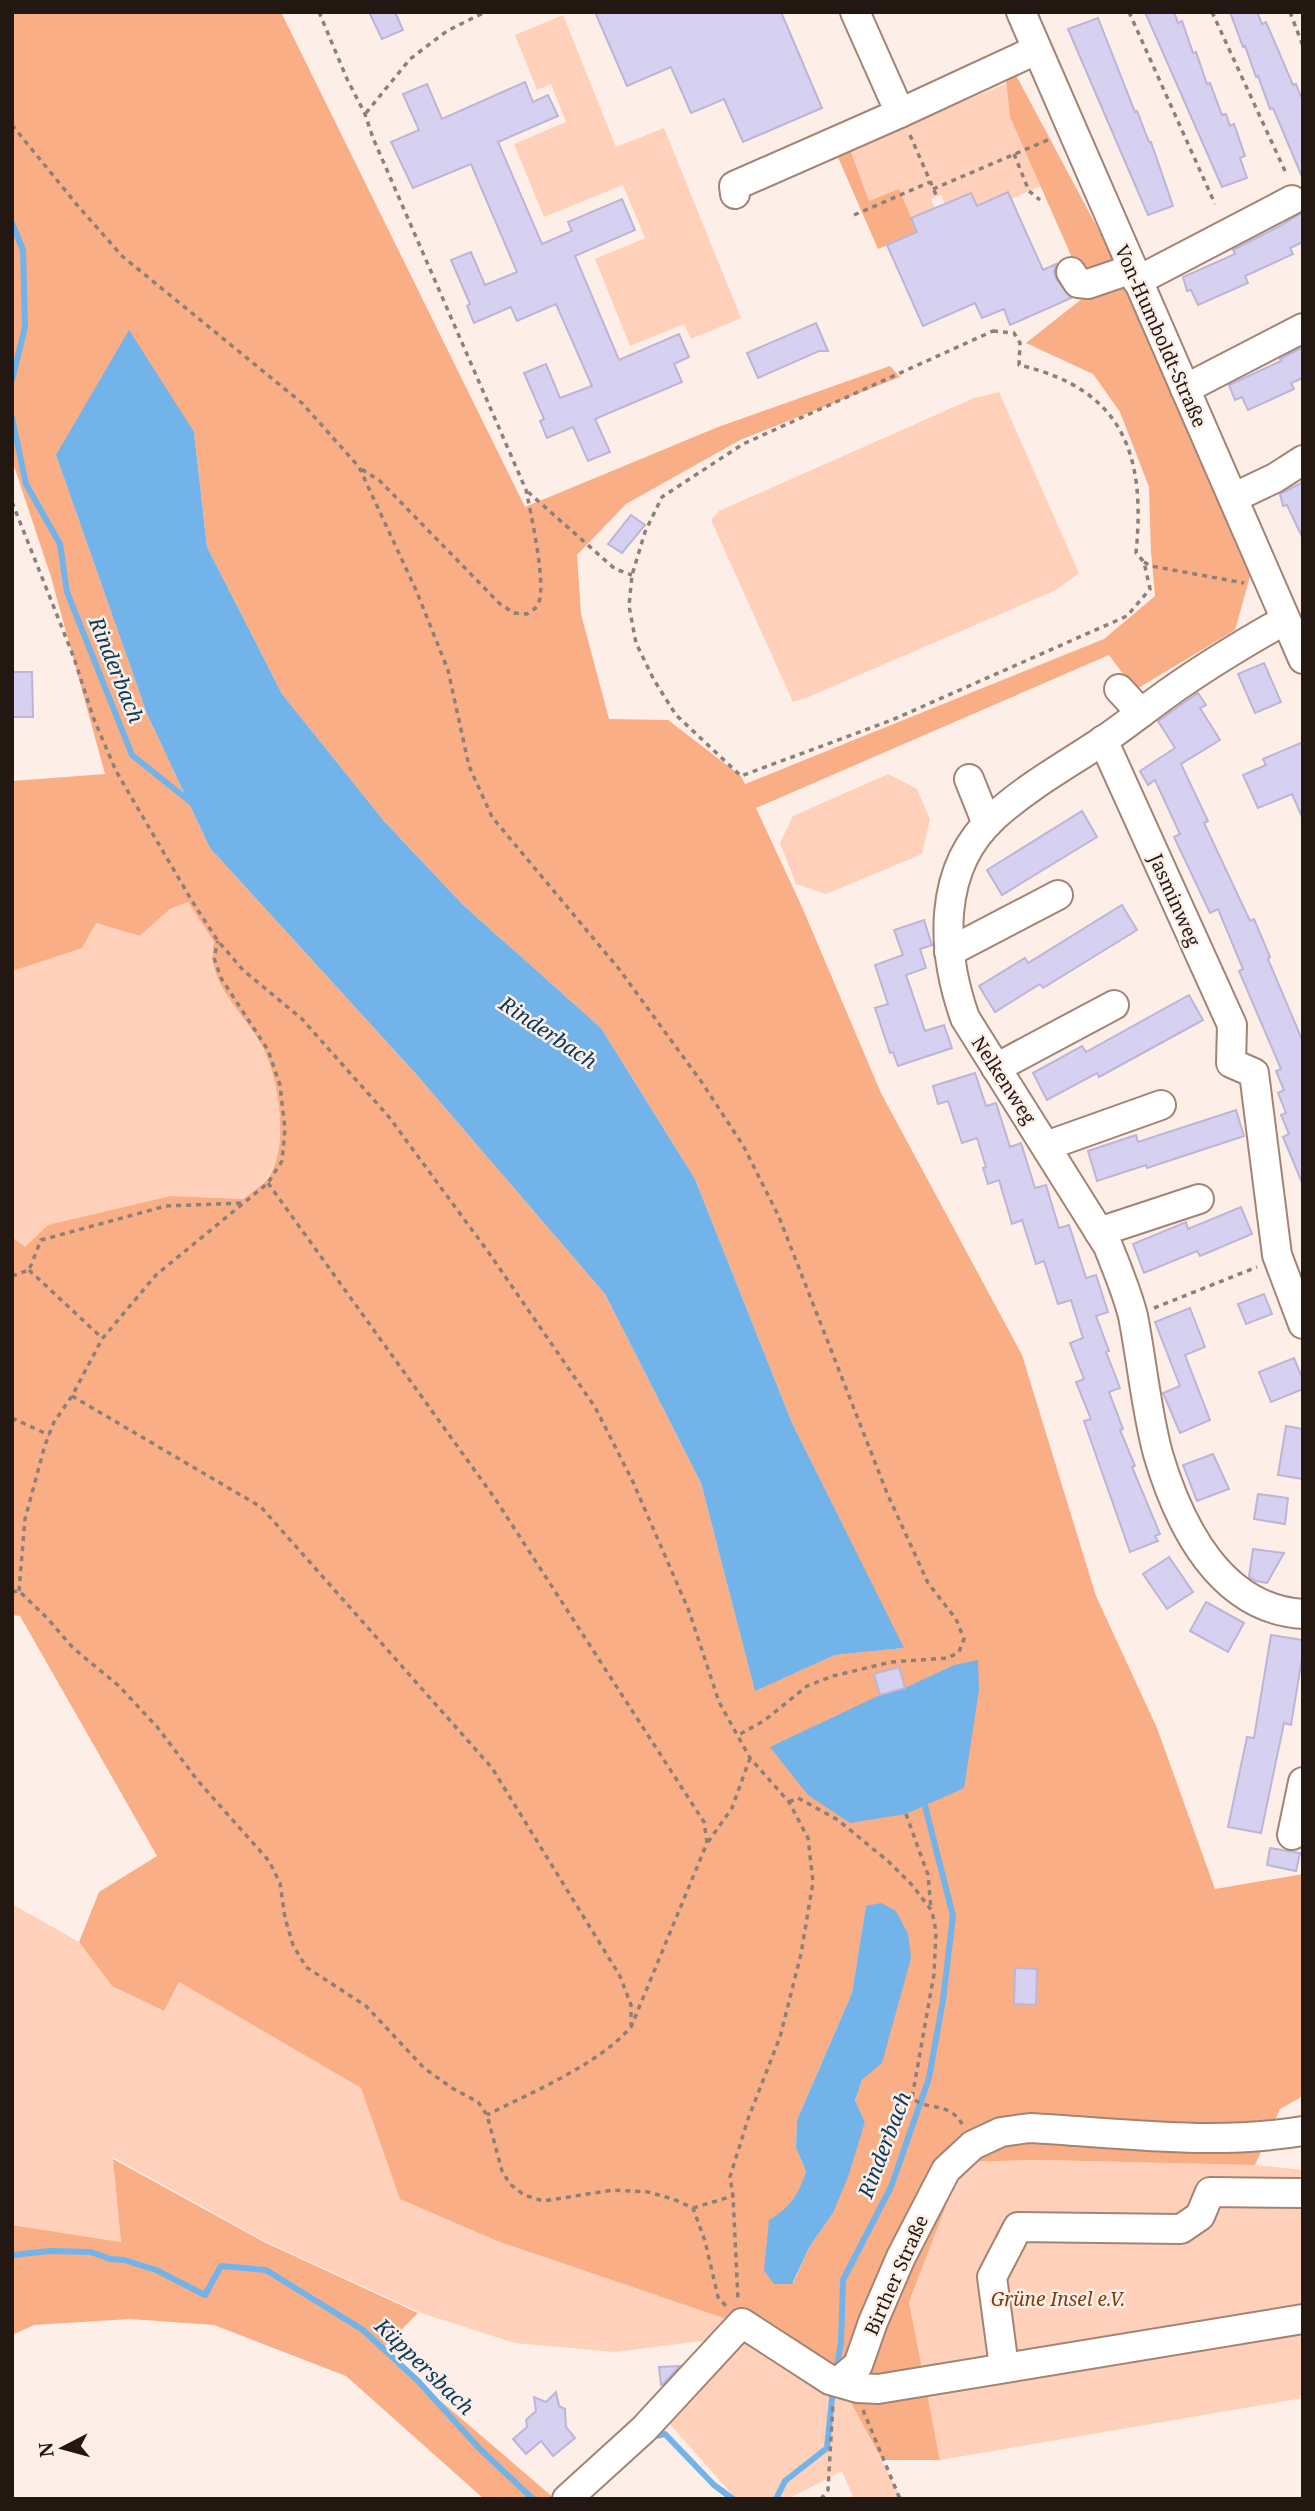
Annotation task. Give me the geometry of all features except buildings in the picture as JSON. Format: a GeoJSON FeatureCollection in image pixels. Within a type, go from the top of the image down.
{"type":"FeatureCollection","features":[{"type":"Feature","properties":{"kind":"street"},"geometry":{"type":"LineString","coordinates":[[855,12],[900,113]]}},
{"type":"Feature","properties":{"kind":"street","name":"Von-Humboldt-Straße"},"geometry":{"type":"LineString","coordinates":[[1021,12],[1303,659]]}},
{"type":"Feature","properties":{"kind":"street"},"geometry":{"type":"LineString","coordinates":[[735,194],[734,186],[779,172],[827,152],[900,113],[1036,50]]}},
{"type":"Feature","properties":{"kind":"street"},"geometry":{"type":"LineString","coordinates":[[1071,272],[1078,283],[1088,284],[1135,275],[1292,200]]}},
{"type":"Feature","properties":{"kind":"street"},"geometry":{"type":"LineString","coordinates":[[1185,389],[1303,328]]}},
{"type":"Feature","properties":{"kind":"street"},"geometry":{"type":"LineString","coordinates":[[1233,498],[1275,478],[1303,460]]}},
{"type":"Feature","properties":{"kind":"street","name":"Nelkenweg"},"geometry":{"type":"LineString","coordinates":[[1285,620],[1251,639],[1141,713],[996,815],[970,846],[954,882],[950,908],[949,952],[955,988],[965,1018],[1099,1232],[1123,1282],[1158,1453],[1168,1484],[1190,1531],[1219,1574],[1241,1593],[1266,1608],[1303,1614]]}},
{"type":"Feature","properties":{"kind":"street"},"geometry":{"type":"LineString","coordinates":[[1119,689],[1141,713]]}},
{"type":"Feature","properties":{"kind":"street","name":"Jasminweg"},"geometry":{"type":"LineString","coordinates":[[1103,740],[1232,1025],[1231,1063],[1254,1073],[1278,1257]]}},
{"type":"Feature","properties":{"kind":"street"},"geometry":{"type":"LineString","coordinates":[[969,779],[987,824]]}},
{"type":"Feature","properties":{"kind":"street"},"geometry":{"type":"LineString","coordinates":[[949,952],[1058,895]]}},
{"type":"Feature","properties":{"kind":"street"},"geometry":{"type":"LineString","coordinates":[[996,1068],[1114,1005]]}},
{"type":"Feature","properties":{"kind":"street"},"geometry":{"type":"LineString","coordinates":[[1046,1146],[1161,1105]]}},
{"type":"Feature","properties":{"kind":"street"},"geometry":{"type":"LineString","coordinates":[[1099,1232],[1199,1199]]}},
{"type":"Feature","properties":{"kind":"street"},"geometry":{"type":"LineString","coordinates":[[1278,1257],[1303,1324]]}},
{"type":"Feature","properties":{"kind":"street"},"geometry":{"type":"LineString","coordinates":[[1292,1835],[1303,1782]]}},
{"type":"Feature","properties":{"kind":"street","name":"Birther Straße"},"geometry":{"type":"LineString","coordinates":[[834,2381],[858,2365],[901,2257],[946,2170],[973,2145],[1001,2132],[1030,2128],[1219,2138],[1266,2138],[1303,2132]]}},
{"type":"Feature","properties":{"kind":"street"},"geometry":{"type":"LineString","coordinates":[[1004,2367],[992,2277],[1018,2227],[1181,2229],[1200,2216],[1210,2192],[1303,2193]]}},
{"type":"Feature","properties":{"kind":"street"},"geometry":{"type":"LineString","coordinates":[[567,2499],[644,2429],[742,2323],[834,2381],[858,2388],[878,2389],[1303,2319]]}},
{"type":"Feature","properties":{"kind":"path"},"geometry":{"type":"LineString","coordinates":[[12,125],[122,256],[302,403],[359,467],[380,481],[500,604],[514,613],[527,614],[538,605],[541,591],[526,490],[319,12]]}},
{"type":"Feature","properties":{"kind":"path"},"geometry":{"type":"LineString","coordinates":[[365,114],[410,59],[447,31],[485,12]]}},
{"type":"Feature","properties":{"kind":"path"},"geometry":{"type":"LineString","coordinates":[[1129,12],[1215,204]]}},
{"type":"Feature","properties":{"kind":"path"},"geometry":{"type":"LineString","coordinates":[[1212,12],[1284,171]]}},
{"type":"Feature","properties":{"kind":"path"},"geometry":{"type":"LineString","coordinates":[[1290,12],[1303,46]]}},
{"type":"Feature","properties":{"kind":"path"},"geometry":{"type":"LineString","coordinates":[[900,113],[937,197]]}},
{"type":"Feature","properties":{"kind":"path"},"geometry":{"type":"LineString","coordinates":[[933,189],[1052,138]]}},
{"type":"Feature","properties":{"kind":"path"},"geometry":{"type":"LineString","coordinates":[[1014,154],[1029,191],[1040,200]]}},
{"type":"Feature","properties":{"kind":"path"},"geometry":{"type":"LineString","coordinates":[[854,215],[930,182]]}},
{"type":"Feature","properties":{"kind":"path"},"geometry":{"type":"LineString","coordinates":[[1144,562],[1150,589],[1127,616],[892,720],[741,776],[676,715],[654,680],[636,643],[629,606],[632,575],[645,532],[662,498],[744,444],[993,331],[1014,332],[1020,343],[1018,365],[1048,372],[1080,387],[1104,407],[1128,442],[1136,480],[1139,521],[1136,553],[1144,562],[1151,566],[1244,583]]}},
{"type":"Feature","properties":{"kind":"path"},"geometry":{"type":"LineString","coordinates":[[359,467],[416,590],[443,659],[469,766],[492,817],[619,969],[703,1084],[744,1147],[779,1217],[887,1493],[928,1583],[956,1619],[964,1639],[959,1652],[948,1658],[873,1665],[807,1686],[765,1720],[737,1736]]}},
{"type":"Feature","properties":{"kind":"path"},"geometry":{"type":"LineString","coordinates":[[526,490],[615,569],[632,575]]}},
{"type":"Feature","properties":{"kind":"path"},"geometry":{"type":"LineString","coordinates":[[12,502],[74,658],[93,717],[117,771],[192,901],[218,941],[243,970],[302,1019],[389,1117],[489,1253],[595,1407],[633,1482],[688,1611],[719,1702],[750,1758],[789,1802],[808,1838],[813,1882],[801,1954],[780,2037],[748,2119],[730,2177],[737,2290],[742,2323]]}},
{"type":"Feature","properties":{"kind":"path"},"geometry":{"type":"LineString","coordinates":[[19,1591],[25,1519],[49,1435],[102,1339],[156,1275],[268,1183],[282,1161],[285,1129],[280,1085],[268,1050],[221,978],[214,958],[218,941]]}},
{"type":"Feature","properties":{"kind":"path"},"geometry":{"type":"LineString","coordinates":[[268,1183],[496,1500],[704,1822],[707,1843]]}},
{"type":"Feature","properties":{"kind":"path"},"geometry":{"type":"LineString","coordinates":[[12,1276],[29,1270],[41,1240],[166,1206],[243,1203]]}},
{"type":"Feature","properties":{"kind":"path"},"geometry":{"type":"LineString","coordinates":[[1142,1312],[1278,1257]]}},
{"type":"Feature","properties":{"kind":"path"},"geometry":{"type":"LineString","coordinates":[[29,1270],[102,1339]]}},
{"type":"Feature","properties":{"kind":"path"},"geometry":{"type":"LineString","coordinates":[[72,1396],[261,1507],[492,1768],[620,1976],[631,2005],[631,2027]]}},
{"type":"Feature","properties":{"kind":"path"},"geometry":{"type":"LineString","coordinates":[[12,1418],[49,1435]]}},
{"type":"Feature","properties":{"kind":"path"},"geometry":{"type":"LineString","coordinates":[[12,1592],[19,1591]]}},
{"type":"Feature","properties":{"kind":"path"},"geometry":{"type":"LineString","coordinates":[[19,1591],[73,1648],[119,1686],[158,1728],[198,1781],[269,1861],[280,1883],[285,1918],[293,1945],[306,1967],[366,2006],[424,2068],[478,2102],[487,2115],[502,2171],[510,2184],[524,2195],[543,2201],[613,2190],[648,2192],[693,2208],[733,2196]]}},
{"type":"Feature","properties":{"kind":"path"},"geometry":{"type":"LineString","coordinates":[[487,2115],[555,2081],[619,2041],[631,2027],[707,1843],[732,1808],[750,1758]]}},
{"type":"Feature","properties":{"kind":"path"},"geometry":{"type":"LineString","coordinates":[[789,1802],[798,1798],[838,1820],[889,1862],[912,1885],[932,1911]]}},
{"type":"Feature","properties":{"kind":"path"},"geometry":{"type":"LineString","coordinates":[[906,1814],[928,1875],[936,1932],[928,2018],[912,2098],[917,2102],[947,2109]]}},
{"type":"Feature","properties":{"kind":"path"},"geometry":{"type":"LineString","coordinates":[[693,2208],[705,2241],[718,2297],[742,2323]]}},
{"type":"Feature","properties":{"kind":"path"},"geometry":{"type":"LineString","coordinates":[[821,2499],[828,2490],[834,2381]]}},
{"type":"Feature","properties":{"kind":"path"},"geometry":{"type":"LineString","coordinates":[[834,2381],[859,2401],[900,2499]]}},
{"type":"Feature","properties":{"kind":"green space"},"geometry":{"type":"Polygon","coordinates":[[[563,15],[616,147],[664,128],[741,318],[691,339],[684,324],[630,346],[595,259],[645,238],[623,185],[544,217],[514,144],[566,122],[551,84],[537,90],[515,35],[563,15]]]}},
{"type":"Feature","properties":{"kind":"green space"},"geometry":{"type":"Polygon","coordinates":[[[1007,83],[1010,117],[1041,186],[1011,199],[977,206],[971,193],[945,204],[941,195],[931,199],[935,208],[911,218],[898,190],[869,201],[850,149],[1007,83]]]}},
{"type":"Feature","properties":{"kind":"green space"},"geometry":{"type":"Polygon","coordinates":[[[999,392],[1079,573],[1056,590],[793,702],[711,520],[719,511],[974,398],[999,392]]]}},
{"type":"Feature","properties":{"kind":"green space"},"geometry":{"type":"Polygon","coordinates":[[[888,774],[917,789],[930,819],[922,854],[826,894],[796,884],[780,843],[793,816],[888,774]]]}},
{"type":"Feature","properties":{"kind":"green space"},"geometry":{"type":"Polygon","coordinates":[[[188,902],[214,942],[213,958],[222,986],[258,1039],[270,1066],[280,1116],[278,1150],[274,1165],[265,1181],[243,1199],[171,1196],[25,1248],[12,1237],[12,971],[96,923],[140,936],[170,909],[188,902]]]}},
{"type":"Feature","properties":{"kind":"green space"},"geometry":{"type":"Polygon","coordinates":[[[12,1904],[79,1942],[112,1986],[164,2011],[179,1982],[361,2088],[401,2199],[497,2241],[800,2344],[850,2401],[902,2499],[854,2499],[842,2471],[788,2499],[736,2499],[660,2413],[734,2337],[615,2352],[515,2343],[421,2313],[264,2241],[113,2157],[121,2242],[12,2225],[12,1904]]]}},
{"type":"Feature","properties":{"kind":"green space","name":"Grüne Insel e.V."},"geometry":{"type":"Polygon","coordinates":[[[1040,2160],[1255,2165],[1303,2170],[1303,2398],[940,2460],[909,2302],[963,2162],[1040,2160]]]}},
{"type":"Feature","properties":{"kind":"shaded area"},"geometry":{"type":"Polygon","coordinates":[[[12,12],[281,12],[525,507],[718,427],[890,366],[900,377],[740,440],[626,504],[577,555],[581,614],[609,719],[668,720],[741,776],[745,784],[1104,639],[1155,596],[1149,487],[1120,412],[1093,374],[1026,343],[1088,294],[1010,117],[1003,51],[1122,274],[1252,569],[1235,630],[1135,690],[1109,655],[756,808],[802,907],[881,1093],[1022,1355],[1096,1596],[1157,1728],[1215,1889],[1303,1874],[1303,2096],[1280,2109],[1255,2165],[1040,2160],[963,2162],[909,2302],[940,2460],[882,2460],[850,2401],[800,2344],[497,2241],[400,2199],[361,2088],[179,1982],[164,2011],[112,1986],[79,1942],[99,1892],[157,1856],[20,1616],[12,1615],[12,1237],[25,1247],[48,1225],[171,1196],[243,1199],[266,1181],[274,1165],[278,1150],[280,1115],[265,1052],[222,986],[213,958],[214,942],[188,902],[170,909],[140,936],[96,923],[82,948],[12,971],[12,781],[105,774],[51,577],[12,460],[12,12]],[[194,432],[56,455],[147,714],[210,848],[416,1074],[605,1294],[701,1483],[755,1690],[835,1655],[903,1648],[792,1423],[695,1179],[601,1028],[463,905],[384,821],[282,694],[207,547],[194,432]],[[866,1907],[852,1993],[797,2120],[796,2148],[806,2171],[800,2191],[785,2210],[793,2283],[810,2246],[833,2213],[865,2122],[855,2102],[862,2080],[882,2062],[866,1907]]]}},
{"type":"Feature","properties":{"kind":"shaded area"},"geometry":{"type":"Polygon","coordinates":[[[850,149],[869,201],[899,189],[917,232],[878,249],[837,155],[850,149]]]}},
{"type":"Feature","properties":{"kind":"shaded area"},"geometry":{"type":"Polygon","coordinates":[[[113,2159],[264,2242],[418,2313],[381,2350],[554,2498],[484,2499],[346,2376],[214,2325],[130,2319],[34,2325],[12,2335],[12,2225],[121,2242],[113,2159]]]}},
{"type":"Feature","properties":{"kind":"water"},"geometry":{"type":"Polygon","coordinates":[[[129,330],[194,432],[207,547],[282,694],[384,821],[463,905],[601,1028],[695,1179],[792,1423],[904,1648],[835,1655],[755,1691],[701,1483],[605,1294],[416,1074],[210,848],[147,714],[56,455],[129,330]]]}},
{"type":"Feature","properties":{"kind":"water"},"geometry":{"type":"Polygon","coordinates":[[[978,1660],[979,1690],[964,1788],[906,1814],[850,1823],[808,1795],[770,1747],[880,1695],[905,1688],[954,1665],[978,1660]]]}},
{"type":"Feature","properties":{"kind":"water"},"geometry":{"type":"Polygon","coordinates":[[[881,1903],[896,1911],[908,1934],[911,1958],[882,2063],[862,2080],[855,2101],[865,2122],[848,2177],[833,2213],[810,2246],[792,2284],[774,2284],[764,2270],[769,2220],[793,2200],[806,2171],[796,2148],[797,2120],[852,1993],[866,1906],[881,1903]]]}},
{"type":"Feature","properties":{"kind":"waterway","name":"Rinderbach"},"geometry":{"type":"LineString","coordinates":[[12,223],[23,250],[25,327],[12,380]]}},
{"type":"Feature","properties":{"kind":"waterway","name":"Rinderbach"},"geometry":{"type":"LineString","coordinates":[[12,418],[26,484],[60,544],[67,592],[132,755],[193,804]]}},
{"type":"Feature","properties":{"kind":"waterway","name":"Rinderbach"},"geometry":{"type":"LineString","coordinates":[[836,2371],[841,2343],[843,2280],[891,2187],[929,2078],[943,2000],[953,1916],[923,1798]]}},
{"type":"Feature","properties":{"kind":"waterway","name":"Küppersbach"},"geometry":{"type":"LineString","coordinates":[[12,2255],[50,2251],[91,2252],[156,2270],[205,2295],[221,2266],[266,2270],[363,2330],[418,2381],[479,2448],[533,2499]]}},
{"type":"Feature","properties":{"kind":"waterway","name":"Rinderbach"},"geometry":{"type":"LineString","coordinates":[[776,2499],[785,2481],[827,2448],[833,2389]]}},
{"type":"Feature","properties":{"kind":"waterway","name":"Küppersbach"},"geometry":{"type":"LineString","coordinates":[[651,2437],[665,2434],[714,2485],[733,2499]]}}]}
